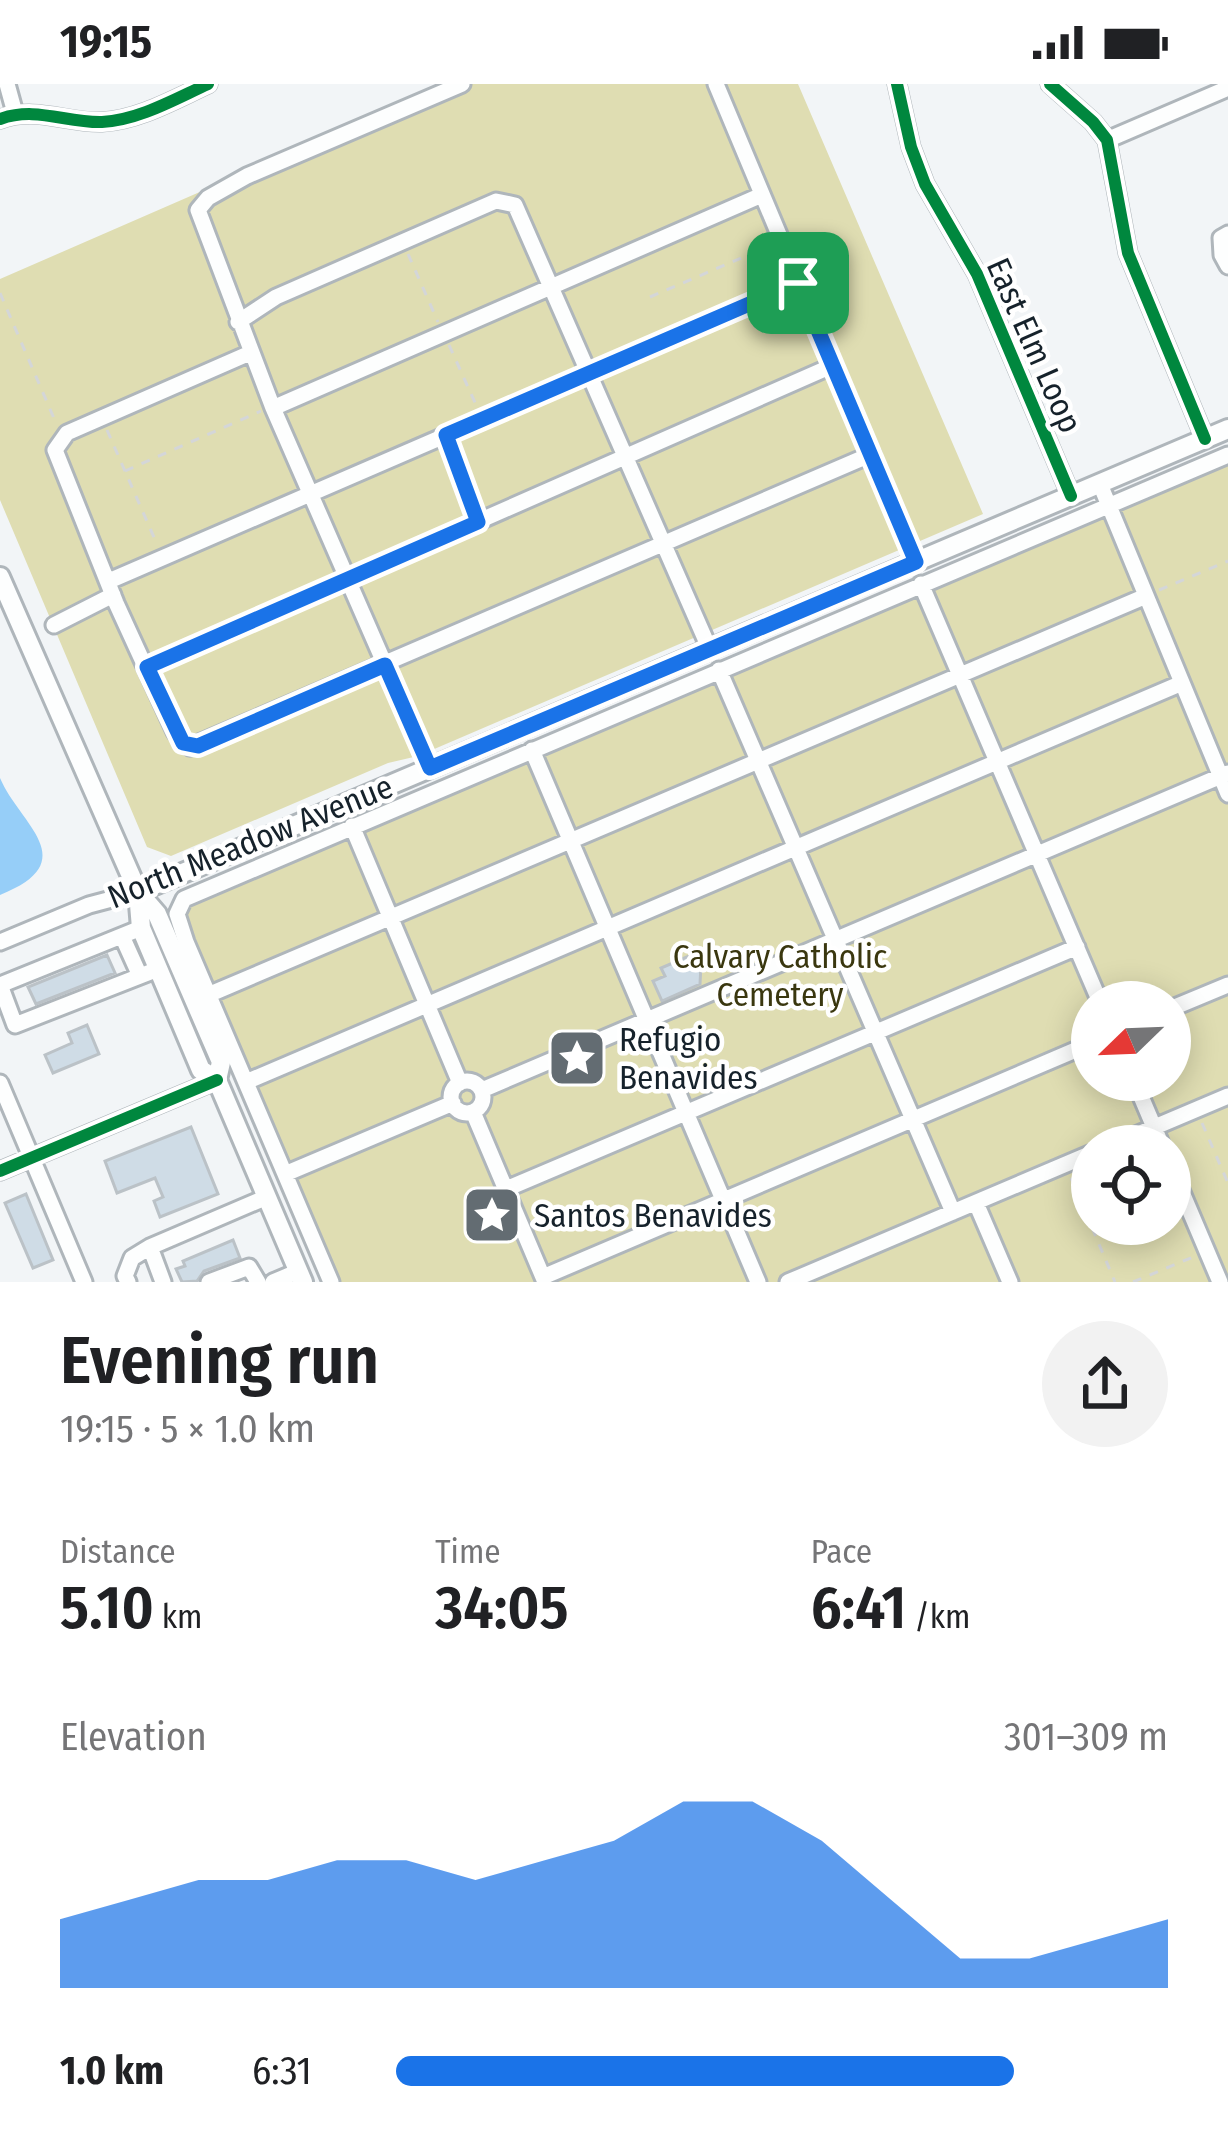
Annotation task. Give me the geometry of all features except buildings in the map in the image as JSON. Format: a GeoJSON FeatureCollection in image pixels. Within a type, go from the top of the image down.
{"type":"FeatureCollection","features":[{"type":"Feature","properties":{"kind":"main road","name":"North Meadow Avenue"},"geometry":{"type":"LineString","coordinates":[[138,892],[1228,429]]}},
{"type":"Feature","properties":{"kind":"main road"},"geometry":{"type":"LineString","coordinates":[[0,577],[138,892],[157,914],[220,1062],[218,1080],[301,1277]]}},
{"type":"Feature","properties":{"kind":"main road"},"geometry":{"type":"LineString","coordinates":[[138,892],[132,932],[149,973],[201,1070],[218,1080]]}},
{"type":"Feature","properties":{"kind":"street"},"geometry":{"type":"LineString","coordinates":[[7,84],[8,116],[36,112],[83,122],[107,122],[175,91],[208,84]]}},
{"type":"Feature","properties":{"kind":"street"},"geometry":{"type":"LineString","coordinates":[[430,768],[268,409],[198,210],[208,198],[247,176],[462,84]]}},
{"type":"Feature","properties":{"kind":"street"},"geometry":{"type":"LineString","coordinates":[[716,84],[916,562]]}},
{"type":"Feature","properties":{"kind":"street","name":"East Elm Loop"},"geometry":{"type":"LineString","coordinates":[[896,84],[925,184],[977,274],[1071,496]]}},
{"type":"Feature","properties":{"kind":"street"},"geometry":{"type":"LineString","coordinates":[[1050,84],[1094,122],[1107,140],[1120,221],[1139,287],[1205,439]]}},
{"type":"Feature","properties":{"kind":"street"},"geometry":{"type":"LineString","coordinates":[[1107,140],[1228,88]]}},
{"type":"Feature","properties":{"kind":"street"},"geometry":{"type":"LineString","coordinates":[[268,409],[762,196]]}},
{"type":"Feature","properties":{"kind":"street"},"geometry":{"type":"LineString","coordinates":[[238,322],[276,297],[496,201],[515,205],[710,650]]}},
{"type":"Feature","properties":{"kind":"street"},"geometry":{"type":"LineString","coordinates":[[1228,235],[1221,238],[1220,246],[1228,266]]}},
{"type":"Feature","properties":{"kind":"street"},"geometry":{"type":"LineString","coordinates":[[54,625],[111,588],[310,494],[798,283]]}},
{"type":"Feature","properties":{"kind":"street"},"geometry":{"type":"LineString","coordinates":[[250,352],[67,433],[58,443],[58,460],[111,588],[176,732],[190,747],[872,454]]}},
{"type":"Feature","properties":{"kind":"street"},"geometry":{"type":"LineString","coordinates":[[147,667],[833,365]]}},
{"type":"Feature","properties":{"kind":"street"},"geometry":{"type":"LineString","coordinates":[[446,435],[478,522]]}},
{"type":"Feature","properties":{"kind":"street"},"geometry":{"type":"LineString","coordinates":[[331,1282],[179,924],[178,906],[184,899],[1228,455]]}},
{"type":"Feature","properties":{"kind":"street"},"geometry":{"type":"LineString","coordinates":[[1100,484],[1228,794]]}},
{"type":"Feature","properties":{"kind":"street"},"geometry":{"type":"LineString","coordinates":[[921,584],[1091,981]]}},
{"type":"Feature","properties":{"kind":"street"},"geometry":{"type":"LineString","coordinates":[[208,995],[1146,596]]}},
{"type":"Feature","properties":{"kind":"street"},"geometry":{"type":"LineString","coordinates":[[719,670],[952,1212]]}},
{"type":"Feature","properties":{"kind":"street"},"geometry":{"type":"LineString","coordinates":[[246,1082],[1182,683]]}},
{"type":"Feature","properties":{"kind":"street"},"geometry":{"type":"LineString","coordinates":[[532,750],[758,1282]]}},
{"type":"Feature","properties":{"kind":"street"},"geometry":{"type":"LineString","coordinates":[[482,1090],[1224,775]]}},
{"type":"Feature","properties":{"kind":"street"},"geometry":{"type":"LineString","coordinates":[[352,826],[460,1082]]}},
{"type":"Feature","properties":{"kind":"street","name":"North Meadow Avenue"},"geometry":{"type":"LineString","coordinates":[[0,942],[89,905],[138,892]]}},
{"type":"Feature","properties":{"kind":"street"},"geometry":{"type":"LineString","coordinates":[[132,932],[0,985],[15,1025],[149,973]]}},
{"type":"Feature","properties":{"kind":"street"},"geometry":{"type":"LineString","coordinates":[[506,1189],[1077,947]]}},
{"type":"Feature","properties":{"kind":"street"},"geometry":{"type":"LineString","coordinates":[[1191,1001],[1228,985]]}},
{"type":"Feature","properties":{"kind":"street"},"geometry":{"type":"LineString","coordinates":[[473,1112],[544,1280],[1071,1052]]}},
{"type":"Feature","properties":{"kind":"street"},"geometry":{"type":"LineString","coordinates":[[0,1171],[218,1080]]}},
{"type":"Feature","properties":{"kind":"street"},"geometry":{"type":"LineString","coordinates":[[460,1082],[473,1082],[482,1090]]}},
{"type":"Feature","properties":{"kind":"street"},"geometry":{"type":"LineString","coordinates":[[460,1082],[452,1093],[453,1102],[464,1112],[481,1105],[482,1090]]}},
{"type":"Feature","properties":{"kind":"street"},"geometry":{"type":"LineString","coordinates":[[0,1083],[84,1282]]}},
{"type":"Feature","properties":{"kind":"street"},"geometry":{"type":"LineString","coordinates":[[1159,1125],[1228,1096]]}},
{"type":"Feature","properties":{"kind":"street"},"geometry":{"type":"LineString","coordinates":[[285,1174],[453,1102]]}},
{"type":"Feature","properties":{"kind":"street"},"geometry":{"type":"LineString","coordinates":[[788,1282],[1071,1163]]}},
{"type":"Feature","properties":{"kind":"street"},"geometry":{"type":"LineString","coordinates":[[128,1282],[125,1276],[132,1258],[267,1197]]}},
{"type":"Feature","properties":{"kind":"street"},"geometry":{"type":"LineString","coordinates":[[976,1203],[1010,1282]]}},
{"type":"Feature","properties":{"kind":"street"},"geometry":{"type":"LineString","coordinates":[[1191,1214],[1220,1282]]}},
{"type":"Feature","properties":{"kind":"street"},"geometry":{"type":"LineString","coordinates":[[152,1252],[163,1282]]}},
{"type":"Feature","properties":{"kind":"street"},"geometry":{"type":"LineString","coordinates":[[152,1252],[164,1262],[173,1282]]}},
{"type":"Feature","properties":{"kind":"street"},"geometry":{"type":"LineString","coordinates":[[208,1282],[249,1268],[258,1282]]}},
{"type":"Feature","properties":{"kind":"street"},"geometry":{"type":"LineString","coordinates":[[273,1282],[301,1277]]}},
{"type":"Feature","properties":{"kind":"path"},"geometry":{"type":"LineString","coordinates":[[650,297],[775,244]]}},
{"type":"Feature","properties":{"kind":"path"},"geometry":{"type":"LineString","coordinates":[[405,246],[442,328]]}},
{"type":"Feature","properties":{"kind":"path"},"geometry":{"type":"LineString","coordinates":[[0,293],[58,426],[54,429]]}},
{"type":"Feature","properties":{"kind":"path"},"geometry":{"type":"LineString","coordinates":[[446,338],[479,414]]}},
{"type":"Feature","properties":{"kind":"path"},"geometry":{"type":"LineString","coordinates":[[125,470],[268,409]]}},
{"type":"Feature","properties":{"kind":"path"},"geometry":{"type":"LineString","coordinates":[[104,423],[160,553]]}},
{"type":"Feature","properties":{"kind":"path"},"geometry":{"type":"LineString","coordinates":[[1146,596],[1228,560]]}},
{"type":"Feature","properties":{"kind":"path"},"geometry":{"type":"LineString","coordinates":[[1199,1115],[1228,1183]]}},
{"type":"Feature","properties":{"kind":"path"},"geometry":{"type":"LineString","coordinates":[[1068,1171],[1115,1282]]}},
{"type":"Feature","properties":{"kind":"path"},"geometry":{"type":"LineString","coordinates":[[1133,1282],[1201,1254]]}},
{"type":"Feature","properties":{"kind":"green space"},"geometry":{"type":"Polygon","coordinates":[[[448,84],[798,84],[983,514],[418,756],[388,763],[171,856],[147,847],[0,500],[0,279],[448,84]]]}},
{"type":"Feature","properties":{"kind":"green space","name":"Calvary Catholic Cemetery"},"geometry":{"type":"Polygon","coordinates":[[[1228,449],[1228,1282],[326,1282],[170,917],[175,896],[1228,449]]]}},
{"type":"Feature","properties":{"kind":"water"},"geometry":{"type":"Polygon","coordinates":[[[0,778],[43,855],[39,869],[0,895],[0,778]]]}},
{"type":"Feature","properties":{"kind":"cycle path"},"geometry":{"type":"LineString","coordinates":[[0,119],[39,114],[89,122],[116,120],[208,84]]}},
{"type":"Feature","properties":{"kind":"cycle path"},"geometry":{"type":"LineString","coordinates":[[897,84],[925,184],[977,274],[1071,496]]}},
{"type":"Feature","properties":{"kind":"cycle path"},"geometry":{"type":"LineString","coordinates":[[1050,84],[1107,140],[1128,253],[1205,439]]}},
{"type":"Feature","properties":{"kind":"cycle path"},"geometry":{"type":"LineString","coordinates":[[0,1171],[217,1080]]}},
{"type":"Feature","properties":{"kind":"place","name":"Refugio Benavides"},"geometry":{"type":"Point","coordinates":[577,1058]}},
{"type":"Feature","properties":{"kind":"place","name":"Santos Benavides"},"geometry":{"type":"Point","coordinates":[492,1215]}},
{"type":"Feature","properties":{"kind":"route"},"geometry":{"type":"LineString","coordinates":[[798,283],[916,562],[430,768],[385,665],[198,746],[183,743],[147,667],[478,522],[446,435],[798,283]]}}]}
